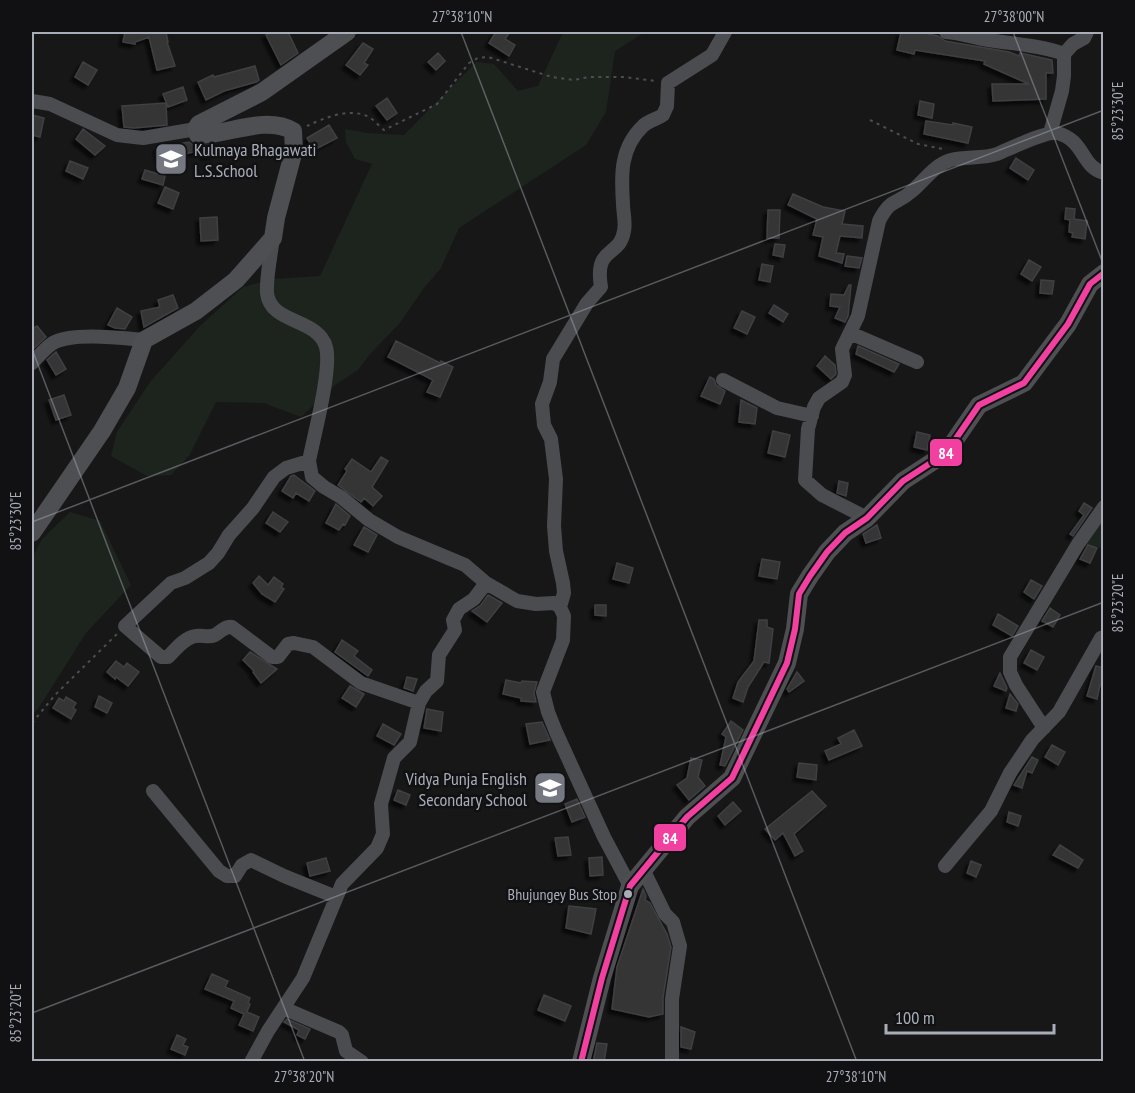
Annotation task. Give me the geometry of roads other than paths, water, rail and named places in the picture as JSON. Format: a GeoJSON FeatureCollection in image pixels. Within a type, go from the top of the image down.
{"type":"FeatureCollection","features":[{"type":"Feature","properties":{"kind":"main road"},"geometry":{"type":"LineString","coordinates":[[32,533],[102,431],[127,388],[144,340],[196,311],[212,299],[236,280],[273,238],[294,150],[293,131],[282,125],[245,127],[212,135],[198,135],[196,129],[199,124],[262,92],[347,32]]}},
{"type":"Feature","properties":{"kind":"main road"},"geometry":{"type":"LineString","coordinates":[[581,1062],[602,978],[630,886],[687,817],[732,778],[787,663],[795,629],[799,594],[827,552],[845,533],[867,518],[903,481],[946,453],[979,405],[1024,383],[1068,324],[1089,284],[1104,273]]}},
{"type":"Feature","properties":{"kind":"street"},"geometry":{"type":"LineString","coordinates":[[560,607],[564,583],[556,551],[554,526],[556,479],[551,439],[544,425],[542,404],[550,382],[552,359],[586,303],[601,287],[598,271],[601,260],[619,243],[624,232],[621,170],[628,146],[644,125],[663,115],[667,106],[668,83],[712,55],[725,32]]}},
{"type":"Feature","properties":{"kind":"street"},"geometry":{"type":"LineString","coordinates":[[946,32],[964,33],[985,40],[1051,49],[1064,54]]}},
{"type":"Feature","properties":{"kind":"street"},"geometry":{"type":"LineString","coordinates":[[1050,133],[1062,91],[1064,54],[1073,44],[1084,38],[1087,32]]}},
{"type":"Feature","properties":{"kind":"street"},"geometry":{"type":"LineString","coordinates":[[32,101],[50,104],[117,135],[144,138],[196,129]]}},
{"type":"Feature","properties":{"kind":"street"},"geometry":{"type":"LineString","coordinates":[[867,518],[822,495],[805,480],[808,429],[819,398],[842,382],[845,375],[842,349],[858,316],[874,240],[879,221],[885,210],[890,203],[910,193],[933,170],[945,162],[994,155],[1050,133],[1064,136],[1078,145],[1088,163],[1104,173]]}},
{"type":"Feature","properties":{"kind":"street"},"geometry":{"type":"LineString","coordinates":[[273,238],[267,295],[275,311],[313,330],[325,345],[328,363],[309,461],[312,477],[324,488],[341,496],[369,520],[398,537],[465,565],[486,583],[517,601],[536,604],[554,603],[560,607],[564,616],[563,640],[543,692],[545,702],[604,837],[630,886]]}},
{"type":"Feature","properties":{"kind":"street"},"geometry":{"type":"LineString","coordinates":[[850,333],[917,362]]}},
{"type":"Feature","properties":{"kind":"street"},"geometry":{"type":"LineString","coordinates":[[32,363],[53,343],[63,340],[97,336],[144,340]]}},
{"type":"Feature","properties":{"kind":"street"},"geometry":{"type":"LineString","coordinates":[[723,380],[777,408],[812,416]]}},
{"type":"Feature","properties":{"kind":"street"},"geometry":{"type":"LineString","coordinates":[[309,461],[286,468],[274,477],[253,508],[229,534],[210,563],[171,584],[125,626],[161,657],[168,657],[187,639],[195,636],[214,636],[227,627],[232,627],[272,657],[278,657],[288,644],[313,647],[361,683],[419,704]]}},
{"type":"Feature","properties":{"kind":"street"},"geometry":{"type":"LineString","coordinates":[[1044,728],[1016,685],[1010,672],[1010,657],[1078,544],[1104,507]]}},
{"type":"Feature","properties":{"kind":"street"},"geometry":{"type":"LineString","coordinates":[[251,1062],[303,978],[342,884],[377,848],[383,834],[381,804],[394,758],[410,742],[419,704],[426,691],[437,681],[439,655],[454,630],[453,620],[459,609],[474,599],[486,583]]}},
{"type":"Feature","properties":{"kind":"street"},"geometry":{"type":"LineString","coordinates":[[945,866],[992,811],[1010,773],[1032,740],[1059,712],[1101,638],[1104,637]]}},
{"type":"Feature","properties":{"kind":"street"},"geometry":{"type":"LineString","coordinates":[[153,790],[219,871],[227,876],[236,876],[242,865],[251,860],[336,897]]}},
{"type":"Feature","properties":{"kind":"street"},"geometry":{"type":"LineString","coordinates":[[643,870],[665,914],[673,922],[680,946],[672,999],[672,1062]]}},
{"type":"Feature","properties":{"kind":"street"},"geometry":{"type":"LineString","coordinates":[[283,1008],[339,1032],[346,1051],[362,1062]]}},
{"type":"Feature","properties":{"kind":"place","name":"Kulmaya Bhagawati L.S.School"},"geometry":{"type":"Point","coordinates":[171,159]}},
{"type":"Feature","properties":{"kind":"place","name":"Vidya Punja English Secondary School"},"geometry":{"type":"Point","coordinates":[550,788]}},
{"type":"Feature","properties":{"kind":"place","name":"Bhujungey Bus Stop"},"geometry":{"type":"Point","coordinates":[628,894]}}]}
